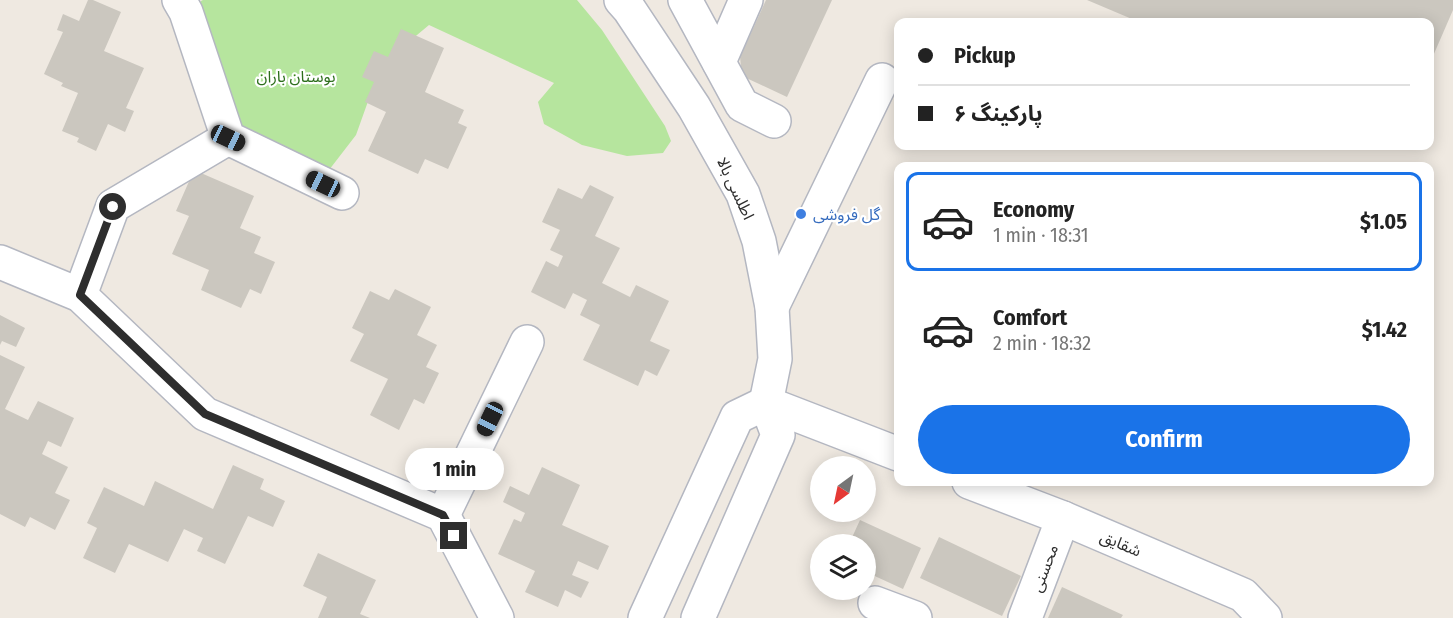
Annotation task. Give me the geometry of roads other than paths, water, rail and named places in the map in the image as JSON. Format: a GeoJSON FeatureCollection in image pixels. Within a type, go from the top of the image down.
{"type":"FeatureCollection","features":[{"type":"Feature","properties":{"kind":"street"},"geometry":{"type":"LineString","coordinates":[[179,0],[186,12],[228,138],[342,193]]}},
{"type":"Feature","properties":{"kind":"street","name":"اطلسی بالا"},"geometry":{"type":"LineString","coordinates":[[621,0],[694,107],[743,194],[759,241],[772,307],[775,359],[766,403]]}},
{"type":"Feature","properties":{"kind":"street"},"geometry":{"type":"LineString","coordinates":[[685,0],[742,105],[774,121]]}},
{"type":"Feature","properties":{"kind":"street"},"geometry":{"type":"LineString","coordinates":[[719,62],[746,0]]}},
{"type":"Feature","properties":{"kind":"street"},"geometry":{"type":"LineString","coordinates":[[772,307],[882,80]]}},
{"type":"Feature","properties":{"kind":"street"},"geometry":{"type":"LineString","coordinates":[[80,295],[113,207],[228,138]]}},
{"type":"Feature","properties":{"kind":"street"},"geometry":{"type":"LineString","coordinates":[[0,262],[80,295],[205,414],[443,515],[497,618]]}},
{"type":"Feature","properties":{"kind":"street"},"geometry":{"type":"LineString","coordinates":[[443,515],[527,342]]}},
{"type":"Feature","properties":{"kind":"street"},"geometry":{"type":"LineString","coordinates":[[645,618],[737,417],[766,403],[894,452]]}},
{"type":"Feature","properties":{"kind":"street"},"geometry":{"type":"LineString","coordinates":[[698,618],[778,435],[766,403]]}},
{"type":"Feature","properties":{"kind":"street","name":"شقایق"},"geometry":{"type":"LineString","coordinates":[[979,486],[1063,518],[1247,610]]}},
{"type":"Feature","properties":{"kind":"street","name":"محسنی"},"geometry":{"type":"LineString","coordinates":[[1025,618],[1063,518]]}},
{"type":"Feature","properties":{"kind":"street"},"geometry":{"type":"LineString","coordinates":[[875,603],[915,618]]}},
{"type":"Feature","properties":{"kind":"place","name":"گل فروشی"},"geometry":{"type":"Point","coordinates":[801,214]}},
{"type":"Feature","properties":{"kind":"park label","name":"بوستان باران"},"geometry":{"type":"Point","coordinates":[296,76]}}]}
